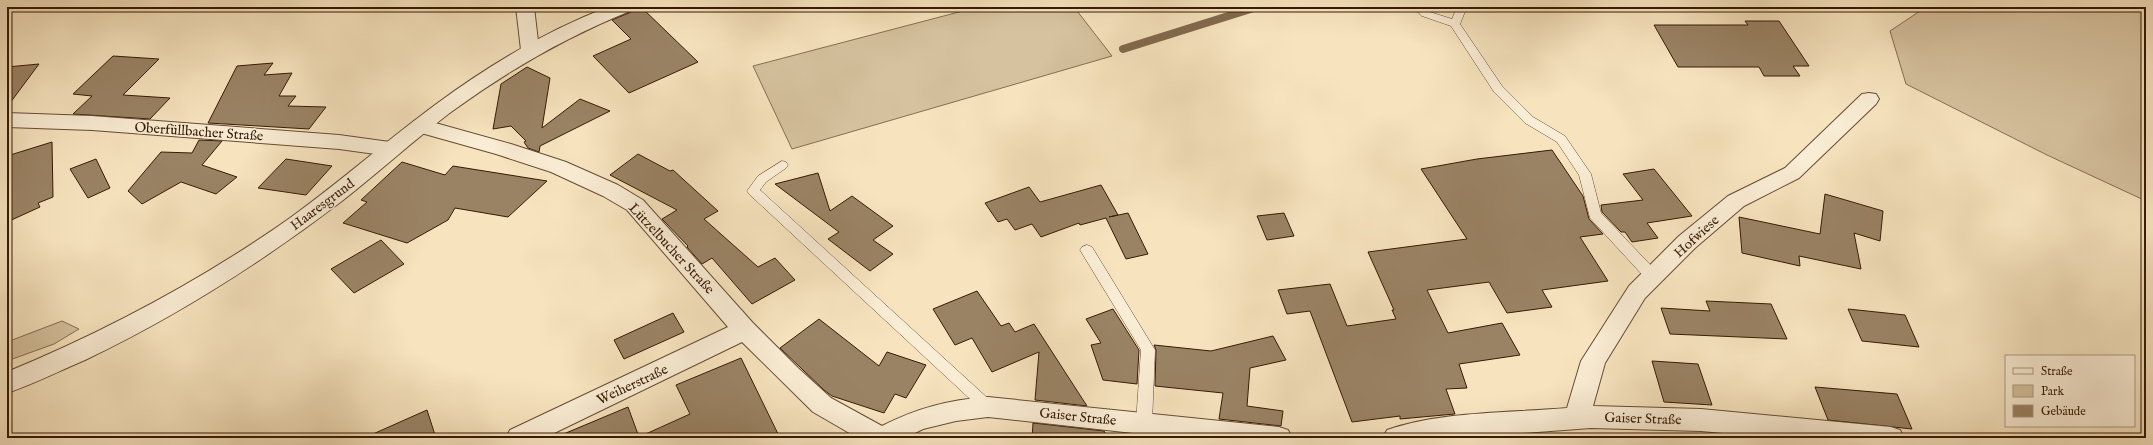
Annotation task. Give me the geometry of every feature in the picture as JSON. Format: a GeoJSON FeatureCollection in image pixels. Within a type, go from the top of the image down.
{"type":"FeatureCollection","features":[{"type":"Feature","properties":{"kind":"street"},"geometry":{"type":"LineString","coordinates":[[525,7],[530,50]]}},
{"type":"Feature","properties":{"kind":"street","name":"Haaresgrund"},"geometry":{"type":"LineString","coordinates":[[7,383],[38,370],[134,324],[206,284],[324,204],[390,149],[479,82],[530,50],[624,7]]}},
{"type":"Feature","properties":{"kind":"street","name":"Hofwiese"},"geometry":{"type":"LineString","coordinates":[[1577,419],[1593,361],[1637,292],[1687,242],[1736,201],[1792,173],[1869,99]]}},
{"type":"Feature","properties":{"kind":"street","name":"Oberfüllbacher Straße"},"geometry":{"type":"LineString","coordinates":[[7,120],[92,123],[324,140],[390,149]]}},
{"type":"Feature","properties":{"kind":"street","name":"Lützelbucher Straße"},"geometry":{"type":"LineString","coordinates":[[421,126],[551,164],[618,194],[635,205],[746,330],[789,375],[822,405],[880,438]]}},
{"type":"Feature","properties":{"kind":"street","name":"Weiherstraße"},"geometry":{"type":"LineString","coordinates":[[519,438],[746,330]]}},
{"type":"Feature","properties":{"kind":"street","name":"Gaiser Straße"},"geometry":{"type":"LineString","coordinates":[[880,438],[917,420],[956,410],[988,406],[1279,438]]}},
{"type":"Feature","properties":{"kind":"street","name":"Gaiser Straße"},"geometry":{"type":"LineString","coordinates":[[1396,438],[1447,428],[1577,419],[1591,416],[1701,420],[1843,435],[1891,438]]}},
{"type":"Feature","properties":{"kind":"lane"},"geometry":{"type":"LineString","coordinates":[[1418,7],[1431,16],[1456,24],[1498,89],[1529,120],[1561,139],[1585,174],[1595,215],[1653,277]]}},
{"type":"Feature","properties":{"kind":"lane"},"geometry":{"type":"LineString","coordinates":[[1456,24],[1462,7]]}},
{"type":"Feature","properties":{"kind":"lane"},"geometry":{"type":"LineString","coordinates":[[782,165],[762,179],[753,191],[988,406]]}},
{"type":"Feature","properties":{"kind":"lane"},"geometry":{"type":"LineString","coordinates":[[1087,250],[1148,350],[1144,423]]}},
{"type":"Feature","properties":{"kind":"green space"},"geometry":{"type":"Polygon","coordinates":[[[978,7],[1074,7],[1112,56],[792,149],[753,66],[978,7]]]}},
{"type":"Feature","properties":{"kind":"green space"},"geometry":{"type":"Polygon","coordinates":[[[1926,7],[2146,7],[2146,201],[2047,155],[1906,84],[1890,31],[1926,7]]]}},
{"type":"Feature","properties":{"kind":"green space"},"geometry":{"type":"Polygon","coordinates":[[[62,321],[79,329],[54,344],[7,361],[7,342],[62,321]]]}},
{"type":"Feature","properties":{"kind":"building"},"geometry":{"type":"Polygon","coordinates":[[[634,7],[641,7],[698,62],[629,93],[593,56],[631,39],[612,20],[631,12],[634,7]]]}},
{"type":"Feature","properties":{"kind":"building"},"geometry":{"type":"Polygon","coordinates":[[[1745,21],[1779,21],[1809,66],[1793,66],[1800,76],[1764,76],[1759,67],[1678,67],[1654,25],[1748,25],[1745,21]]]}},
{"type":"Feature","properties":{"kind":"building"},"geometry":{"type":"Polygon","coordinates":[[[113,56],[159,59],[123,95],[170,98],[150,119],[73,114],[92,96],[73,94],[113,56]]]}},
{"type":"Feature","properties":{"kind":"building"},"geometry":{"type":"Polygon","coordinates":[[[273,63],[264,75],[292,73],[279,96],[296,96],[288,106],[326,107],[309,129],[208,123],[237,66],[273,63]]]}},
{"type":"Feature","properties":{"kind":"building"},"geometry":{"type":"Polygon","coordinates":[[[39,64],[7,107],[7,67],[39,64]]]}},
{"type":"Feature","properties":{"kind":"building"},"geometry":{"type":"Polygon","coordinates":[[[527,67],[550,78],[542,128],[580,99],[610,111],[540,146],[539,152],[528,148],[524,142],[526,141],[511,126],[493,129],[501,84],[527,67]]]}},
{"type":"Feature","properties":{"kind":"building"},"geometry":{"type":"Polygon","coordinates":[[[199,140],[222,141],[202,165],[237,177],[216,194],[181,182],[142,204],[128,191],[161,152],[192,153],[199,140]]]}},
{"type":"Feature","properties":{"kind":"building"},"geometry":{"type":"Polygon","coordinates":[[[52,142],[53,197],[38,203],[40,207],[7,222],[7,156],[52,142]]]}},
{"type":"Feature","properties":{"kind":"building"},"geometry":{"type":"Polygon","coordinates":[[[1552,150],[1583,196],[1589,219],[1603,234],[1580,237],[1608,281],[1542,290],[1552,307],[1507,313],[1489,282],[1427,290],[1448,333],[1502,323],[1520,355],[1459,364],[1467,388],[1446,389],[1455,414],[1400,419],[1400,416],[1352,422],[1310,311],[1287,314],[1278,290],[1330,284],[1347,326],[1396,319],[1392,310],[1394,310],[1368,252],[1467,239],[1421,169],[1477,159],[1552,150]]]}},
{"type":"Feature","properties":{"kind":"building"},"geometry":{"type":"Polygon","coordinates":[[[638,154],[670,171],[673,170],[718,211],[704,219],[758,267],[775,258],[795,280],[752,304],[712,258],[702,264],[687,247],[688,246],[662,219],[677,210],[610,175],[638,154]]]}},
{"type":"Feature","properties":{"kind":"building"},"geometry":{"type":"Polygon","coordinates":[[[96,159],[110,188],[88,198],[70,169],[96,159]]]}},
{"type":"Feature","properties":{"kind":"building"},"geometry":{"type":"Polygon","coordinates":[[[286,159],[332,166],[306,195],[258,188],[286,159]]]}},
{"type":"Feature","properties":{"kind":"building"},"geometry":{"type":"Polygon","coordinates":[[[402,162],[445,175],[453,166],[547,181],[508,217],[455,208],[448,220],[407,243],[343,223],[367,202],[361,200],[402,162]]]}},
{"type":"Feature","properties":{"kind":"building"},"geometry":{"type":"Polygon","coordinates":[[[1654,169],[1692,216],[1647,223],[1658,238],[1632,242],[1625,232],[1621,232],[1602,212],[1601,205],[1643,200],[1623,174],[1654,169]]]}},
{"type":"Feature","properties":{"kind":"building"},"geometry":{"type":"Polygon","coordinates":[[[818,173],[830,211],[852,196],[893,226],[873,240],[893,254],[870,271],[828,239],[839,232],[775,184],[818,173]]]}},
{"type":"Feature","properties":{"kind":"building"},"geometry":{"type":"Polygon","coordinates":[[[1101,185],[1118,215],[1109,217],[1128,213],[1148,254],[1126,259],[1106,218],[1080,225],[1079,223],[1041,237],[1032,224],[1015,230],[1007,219],[998,222],[985,203],[1029,187],[1040,202],[1101,185]]]}},
{"type":"Feature","properties":{"kind":"building"},"geometry":{"type":"Polygon","coordinates":[[[1825,194],[1883,211],[1880,241],[1854,233],[1861,269],[1799,256],[1800,266],[1742,253],[1739,217],[1820,234],[1825,194]]]}},
{"type":"Feature","properties":{"kind":"building"},"geometry":{"type":"Polygon","coordinates":[[[1284,213],[1294,236],[1267,240],[1257,216],[1284,213]]]}},
{"type":"Feature","properties":{"kind":"building"},"geometry":{"type":"Polygon","coordinates":[[[381,240],[404,264],[354,293],[331,269],[381,240]]]}},
{"type":"Feature","properties":{"kind":"building"},"geometry":{"type":"Polygon","coordinates":[[[977,291],[1001,326],[1009,323],[1015,332],[1034,324],[1087,406],[1035,400],[1039,352],[992,372],[972,338],[955,345],[933,309],[977,291]]]}},
{"type":"Feature","properties":{"kind":"building"},"geometry":{"type":"Polygon","coordinates":[[[1706,301],[1771,304],[1787,339],[1670,334],[1661,308],[1710,311],[1706,301]]]}},
{"type":"Feature","properties":{"kind":"building"},"geometry":{"type":"Polygon","coordinates":[[[1113,309],[1139,350],[1137,384],[1103,380],[1091,345],[1101,343],[1086,319],[1113,309]]]}},
{"type":"Feature","properties":{"kind":"building"},"geometry":{"type":"Polygon","coordinates":[[[1848,309],[1905,315],[1919,347],[1862,341],[1848,309]]]}},
{"type":"Feature","properties":{"kind":"building"},"geometry":{"type":"Polygon","coordinates":[[[673,313],[684,332],[624,359],[614,340],[673,313]]]}},
{"type":"Feature","properties":{"kind":"building"},"geometry":{"type":"Polygon","coordinates":[[[819,319],[879,366],[887,352],[926,365],[906,398],[895,394],[884,413],[832,396],[824,390],[780,348],[819,319]]]}},
{"type":"Feature","properties":{"kind":"building"},"geometry":{"type":"Polygon","coordinates":[[[1273,336],[1286,360],[1250,368],[1247,406],[1283,411],[1281,426],[1219,419],[1223,393],[1155,386],[1156,350],[1154,345],[1211,351],[1273,336]]]}},
{"type":"Feature","properties":{"kind":"building"},"geometry":{"type":"Polygon","coordinates":[[[741,358],[780,438],[554,438],[628,407],[639,437],[690,414],[676,385],[741,358]]]}},
{"type":"Feature","properties":{"kind":"building"},"geometry":{"type":"Polygon","coordinates":[[[1652,361],[1698,364],[1712,405],[1664,402],[1652,361]]]}},
{"type":"Feature","properties":{"kind":"building"},"geometry":{"type":"Polygon","coordinates":[[[1815,387],[1897,394],[1912,429],[1828,420],[1815,387]]]}},
{"type":"Feature","properties":{"kind":"building"},"geometry":{"type":"Polygon","coordinates":[[[427,410],[436,438],[364,438],[427,410]]]}},
{"type":"Feature","properties":{"kind":"building"},"geometry":{"type":"Polygon","coordinates":[[[1033,423],[1104,431],[1108,438],[1032,438],[1033,423]]]}},
{"type":"Feature","properties":{"kind":"waterway"},"geometry":{"type":"LineString","coordinates":[[1123,49],[1257,7]]}}]}
